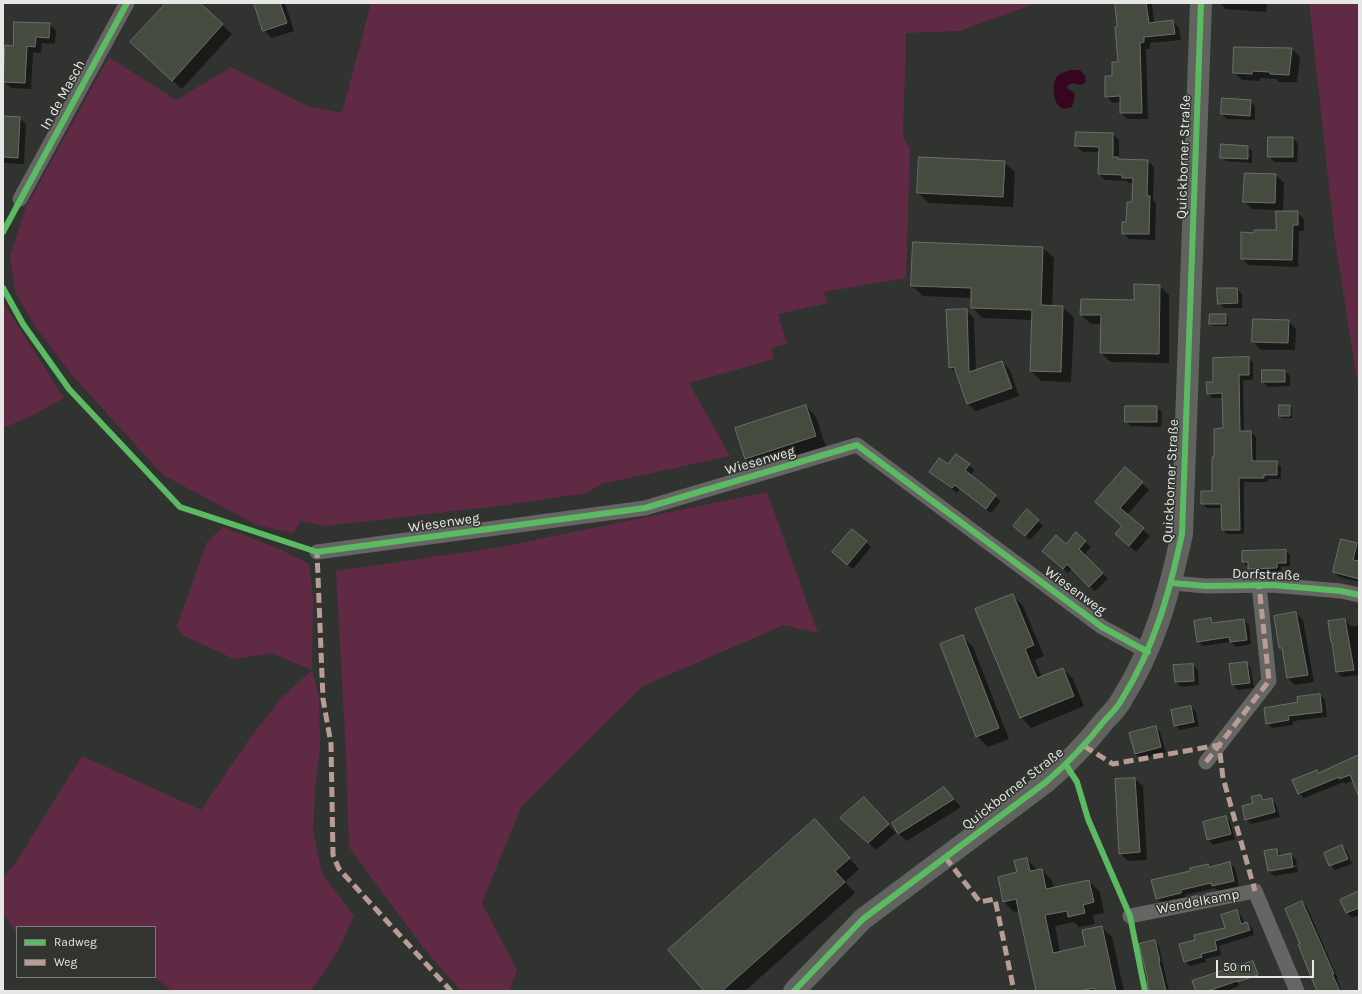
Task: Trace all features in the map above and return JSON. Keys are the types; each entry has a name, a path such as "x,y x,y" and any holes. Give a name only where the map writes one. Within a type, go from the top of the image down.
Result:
{"main road":[{"name":"Quickborner Straße","path":"794,991 863,919 1046,782 1066,765 1084,746 1122,700 1148,652 1160,622 1172,583 1182,534 1201,3"}],"street":[{"name":"In de Masch","path":"20,199 127,3"},
{"name":"Wiesenweg","path":"317,552 645,508 857,445 1102,627 1148,652"},
{"name":"Dorfstraße","path":"1172,583 1206,586 1259,585 1341,591 1359,595"},
{"path":"1206,762 1269,681 1259,585"},
{"name":"Wendelkamp","path":"1130,916 1255,891 1297,991"}],"shaded area":[{"path":"371,3 1037,3 959,31 906,33 903,137 910,149 906,278 823,292 828,303 778,314 787,344 771,348 774,359 689,383 730,456 601,484 587,493 499,506 325,526 301,521 293,533 257,525 163,475 72,375 37,329 15,292 10,256 26,207 109,57 176,100 231,67 307,106 342,113"},
{"path":"1309,3 1359,3 1359,394 1335,240"},
{"path":"1070,70 1080,70 1085,76 1086,82 1081,85 1073,83 1067,86 1068,89 1075,95 1072,107 1065,109 1060,107 1055,101 1054,85 1057,76"},
{"path":"3,302 64,398 27,418 3,428"},
{"path":"767,492 818,633 784,625 643,686 521,807 482,903 517,970 509,991 461,991 421,945 349,847 346,753 336,571 501,547"},
{"path":"223,527 282,550 309,564 313,598 312,670 272,653 234,659 182,635 177,626 207,542"},
{"path":"312,670 319,697 320,746 315,791 313,831 322,874 354,916 339,949 311,991 172,991 155,978 156,926 16,926 16,932 3,913 3,878 16,862 82,756 201,810 248,741 281,698"}],"building":[{"path":"166,3 200,3 223,24 172,81 130,42"},
{"path":"254,3 280,3 287,23 263,31"},
{"path":"1115,3 1146,3 1149,23 1173,20 1175,34 1144,37 1144,42 1140,43 1142,113 1120,113 1120,96 1105,97 1105,76 1112,76 1112,62 1118,62 1115,27 1117,27"},
{"path":"14,22 50,23 49,38 36,37 35,47 27,46 25,83 3,82 5,45 13,46"},
{"path":"1234,47 1292,48 1289,75 1252,71 1252,74 1233,73"},
{"path":"1222,98 1251,100 1250,116 1221,114"},
{"path":"3,116 20,117 18,158 3,157"},
{"path":"1076,132 1113,133 1113,157 1118,157 1118,159 1148,160 1147,196 1150,196 1149,234 1122,234 1122,222 1126,222 1127,202 1132,202 1133,178 1122,178 1122,175 1098,174 1099,147 1075,146"},
{"path":"1268,137 1293,137 1293,157 1268,157"},
{"path":"1221,144 1248,146 1248,159 1220,158"},
{"path":"919,157 1005,161 1003,197 917,193"},
{"path":"1245,173 1276,174 1275,203 1243,202"},
{"path":"1276,211 1298,211 1298,225 1293,225 1292,260 1241,259 1241,232 1254,233 1254,230 1276,230"},
{"path":"913,242 1043,247 1041,305 1063,306 1061,372 1030,371 1032,310 971,308 971,288 911,286"},
{"path":"1134,284 1160,285 1159,354 1100,353 1101,315 1080,315 1081,299 1134,300"},
{"path":"1217,288 1237,288 1238,303 1218,304"},
{"path":"967,309 969,372 1002,361 1012,388 967,404 954,367 949,368 946,310"},
{"path":"1210,314 1226,314 1226,324 1209,324"},
{"path":"1253,319 1289,320 1288,343 1252,342"},
{"path":"1249,357 1249,375 1239,375 1240,431 1251,431 1252,461 1277,461 1277,475 1264,475 1264,478 1239,478 1240,530 1222,530 1221,504 1201,504 1201,491 1212,491 1214,429 1223,428 1222,393 1207,394 1206,382 1213,382 1213,358"},
{"path":"1262,370 1285,370 1285,382 1262,382"},
{"path":"806,405 816,436 745,459 735,428"},
{"path":"1279,405 1290,405 1290,416 1279,416"},
{"path":"1125,406 1157,406 1157,422 1125,422"},
{"path":"956,454 970,464 965,470 996,495 986,509 955,485 952,488 929,472 939,458 948,464"},
{"path":"1125,467 1143,482 1120,508 1144,528 1129,546 1115,534 1122,526 1095,502"},
{"path":"1027,509 1039,520 1025,536 1013,526"},
{"path":"852,529 867,541 847,565 832,552"},
{"path":"1076,532 1086,541 1079,549 1103,573 1089,587 1067,564 1063,569 1042,551 1056,535 1066,544"},
{"path":"1341,539 1357,543 1353,560 1359,561 1359,579 1333,572"},
{"path":"1286,550 1286,563 1277,563 1277,568 1248,569 1248,562 1242,562 1242,551"},
{"path":"1013,594 1034,645 1025,649 1037,678 1063,668 1074,696 1020,718 975,609"},
{"path":"1296,612 1308,675 1287,678 1282,648 1279,648 1274,616"},
{"path":"1211,618 1212,623 1244,619 1247,640 1230,642 1229,637 1197,642 1194,621"},
{"path":"1345,619 1354,670 1336,672 1328,621"},
{"path":"963,635 999,728 976,737 940,644"},
{"path":"1247,662 1250,683 1232,685 1229,664"},
{"path":"1193,664 1194,681 1175,682 1173,665"},
{"path":"1320,694 1322,712 1288,716 1289,720 1266,724 1264,708 1298,702 1297,697"},
{"path":"1191,706 1194,722 1174,726 1171,710"},
{"path":"1156,726 1161,747 1135,754 1129,733"},
{"path":"1359,755 1359,797 1350,775 1339,779 1339,777 1298,794 1292,780 1317,770 1318,773"},
{"path":"1135,778 1140,852 1119,854 1115,779"},
{"path":"944,787 954,799 898,834 892,823"},
{"path":"1261,795 1263,800 1272,798 1275,812 1245,820 1242,806 1253,803 1251,797"},
{"path":"864,797 889,824 868,843 840,818"},
{"path":"1226,816 1231,834 1207,840 1203,822"},
{"path":"815,819 850,858 835,871 845,882 722,991 704,991 668,950"},
{"path":"1342,845 1348,859 1329,866 1324,853"},
{"path":"1277,849 1278,856 1291,853 1293,867 1268,871 1264,851"},
{"path":"1027,858 1030,871 1042,869 1046,889 1089,880 1094,902 1083,905 1085,913 1068,917 1067,911 1045,915 1053,953 1085,946 1082,930 1102,926 1116,991 1095,991 1094,988 1078,991 1036,991 1016,899 1003,902 998,877 1017,872 1014,861"},
{"path":"1230,862 1234,881 1212,886 1211,883 1181,890 1181,893 1156,899 1151,880 1190,871 1190,868 1208,864 1209,867"},
{"path":"1359,891 1359,908 1346,913 1340,900"},
{"path":"1302,901 1340,991 1317,991 1298,944 1300,944 1285,909"},
{"path":"1237,910 1241,924 1247,922 1250,930 1215,941 1217,950 1201,954 1202,957 1184,962 1179,944 1195,940 1194,935 1225,928 1221,915"},
{"path":"1155,940 1166,991 1149,991 1139,944"},
{"path":"1253,961 1258,975 1208,991 1196,991 1192,981"}],"marked path":[{"path":"313,551 317,552 323,699 331,744 333,855 339,869 451,991"},
{"path":"1206,762 1269,681 1259,585"},
{"path":"1084,746 1113,764 1219,745 1223,778 1255,891"},
{"path":"945,857 980,902 995,899 1014,991"}],"cycle path":[{"path":"3,232 127,3"},
{"path":"794,991 863,919 1046,782 1070,760 1118,705 1134,679 1152,639 1166,599 1182,534 1201,3"},
{"path":"3,288 23,324 69,389 180,507 317,552 645,508 857,445 1102,627 1148,652"},
{"path":"1172,583 1206,586 1272,585 1341,591 1359,595"},
{"path":"1066,765 1077,782 1088,819 1130,916 1145,991"}]}
